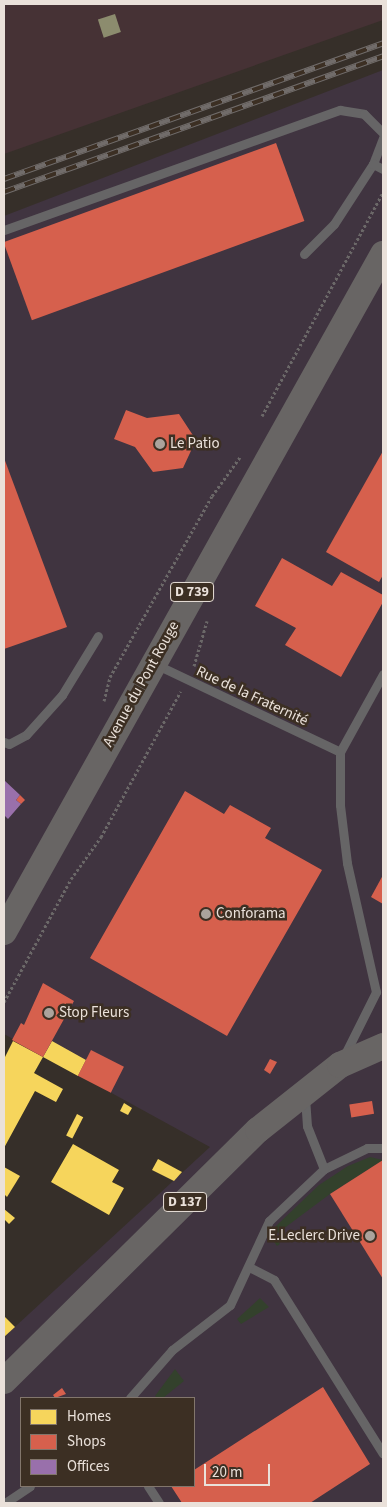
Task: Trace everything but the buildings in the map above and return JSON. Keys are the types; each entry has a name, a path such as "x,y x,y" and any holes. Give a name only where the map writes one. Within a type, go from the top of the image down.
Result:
{"main road":[{"name":"Avenue du Pont Rouge","path":"4,932 152,663 383,254"},
{"name":"D 137","path":"4,1381 251,1137 305,1089 340,1065 383,1046"}],"lane":[{"path":"4,230 340,110 364,114 383,133"},
{"path":"304,254 334,224 373,164 383,138"},
{"path":"373,164 383,169"},
{"path":"4,742 9,744 26,735 62,694 98,636"},
{"name":"Rue de la Fraternité","path":"152,663 340,752"},
{"path":"340,1065 380,992 348,862 340,806 340,752 383,674"},
{"path":"305,1089 307,1126 324,1169"},
{"path":"131,1397 172,1350 230,1305 269,1222 324,1169 367,1148 383,1148"},
{"path":"249,1267 274,1280 383,1454"},
{"path":"6,1503 29,1487"},
{"path":"149,1487 159,1503"}],"path":[{"path":"261,419 383,192"},
{"path":"104,702 110,677 212,496 242,454"},
{"path":"4,1002 71,879 101,837 187,680 200,652 211,613"}],"shaded area":[{"path":"4,4 383,4 383,20 4,154"},
{"path":"383,70 383,1503 4,1503 4,1337 210,1147 4,1034 4,216"}],"green space":[{"path":"370,1157 383,1160 330,1194 275,1235 280,1244 277,1246 272,1239 275,1227 319,1185 348,1166"},
{"path":"260,1298 269,1307 241,1324 237,1319"},
{"path":"175,1369 184,1381 164,1397 155,1396"}],"railway":[{"path":"4,179 383,43"},
{"path":"4,192 383,56"}],"place":[{"name":"Le Patio","path":"160,444"},
{"name":"Conforama","path":"206,914"},
{"name":"Stop Fleurs","path":"49,1013"},
{"name":"E.Leclerc Drive","path":"370,1236"}]}
